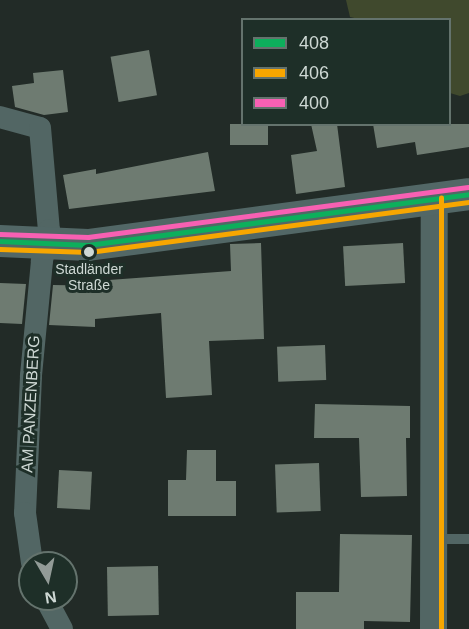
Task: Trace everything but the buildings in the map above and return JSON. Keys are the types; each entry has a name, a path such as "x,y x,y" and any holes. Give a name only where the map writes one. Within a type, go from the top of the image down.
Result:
{"main road":[{"path":"0,241 46,246 167,237 469,194"}],"street":[{"name":"AM PANZENBERG","path":"0,117 40,128 49,230 31,376 25,513 30,551"},
{"path":"433,629 434,198"},
{"path":"52,611 62,629"}],"lane":[{"path":"433,540 469,539"}],"green space":[{"path":"346,0 469,0 469,93 460,96 451,93 451,18 350,17"}],"transit line":[{"name":"400","path":"0,234 88,237 468,187"},
{"name":"408","path":"0,241 88,245 469,194"},
{"name":"406","path":"441,198 441,629"},
{"name":"406","path":"0,249 89,252 469,202"}],"place":[{"name":"Stadländer Straße","path":"89,252"}]}
